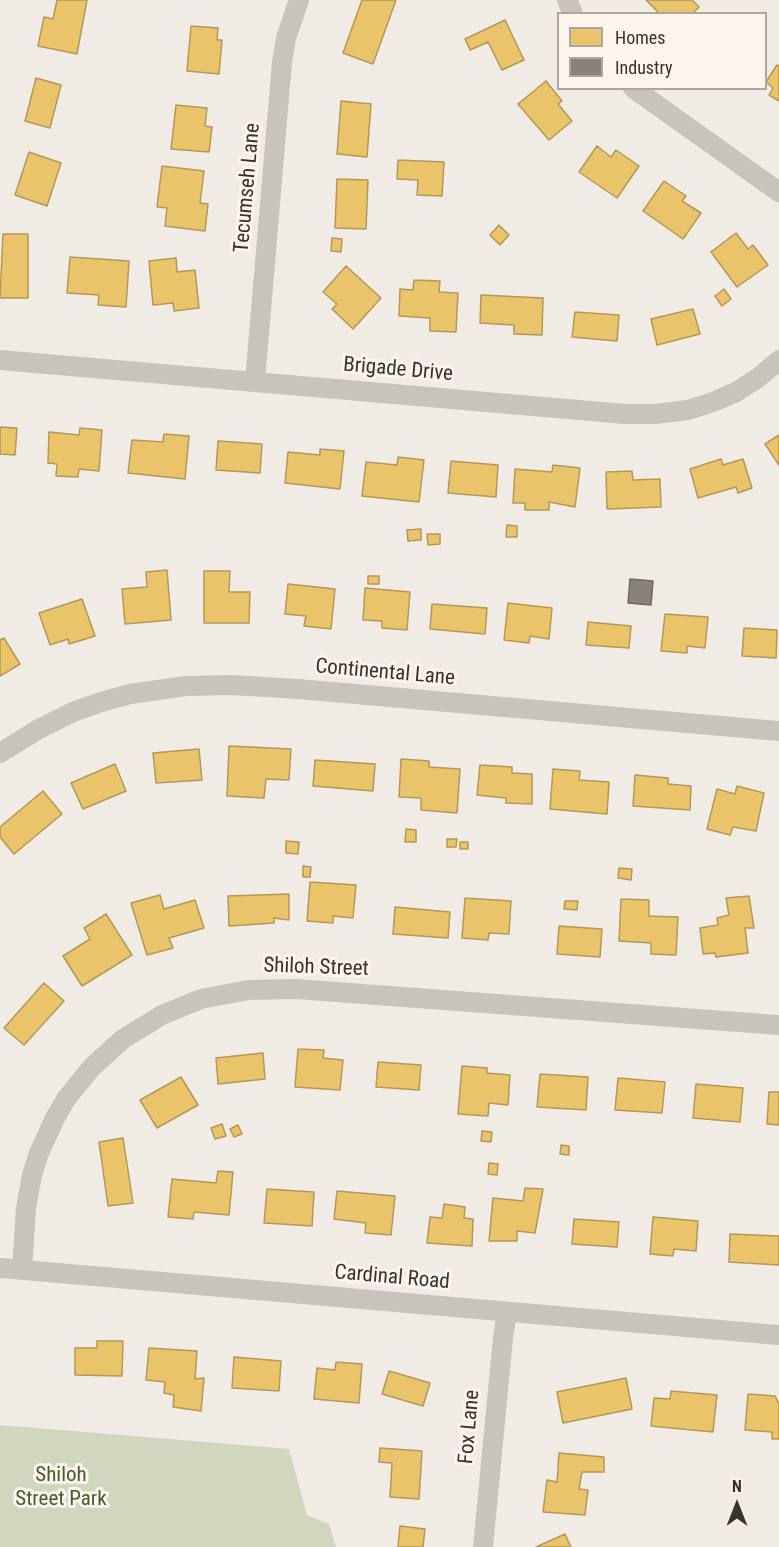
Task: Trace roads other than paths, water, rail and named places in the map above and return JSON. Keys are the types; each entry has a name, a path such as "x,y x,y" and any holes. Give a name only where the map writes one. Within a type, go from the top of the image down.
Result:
{"street":[{"name":"Tecumseh Lane","path":"255,381 282,63 286,38 299,0"},
{"path":"636,90 779,192"},
{"name":"Brigade Drive","path":"0,360 625,414 655,414 688,410 713,402 736,392 758,378 779,360"},
{"name":"Continental Lane","path":"0,753 30,733 73,712 130,694 186,686 232,685 298,689 779,732"},
{"name":"Shiloh Street","path":"22,1270 26,1208 32,1174 39,1153 66,1099 92,1066 123,1039 162,1015 201,999 248,990 296,989 779,1025"},
{"name":"Cardinal Road","path":"0,1268 779,1335"},
{"name":"Fox Lane","path":"483,1547 507,1312"}],"park label":[{"name":"Shiloh Street Park","path":"61,1488"}]}
